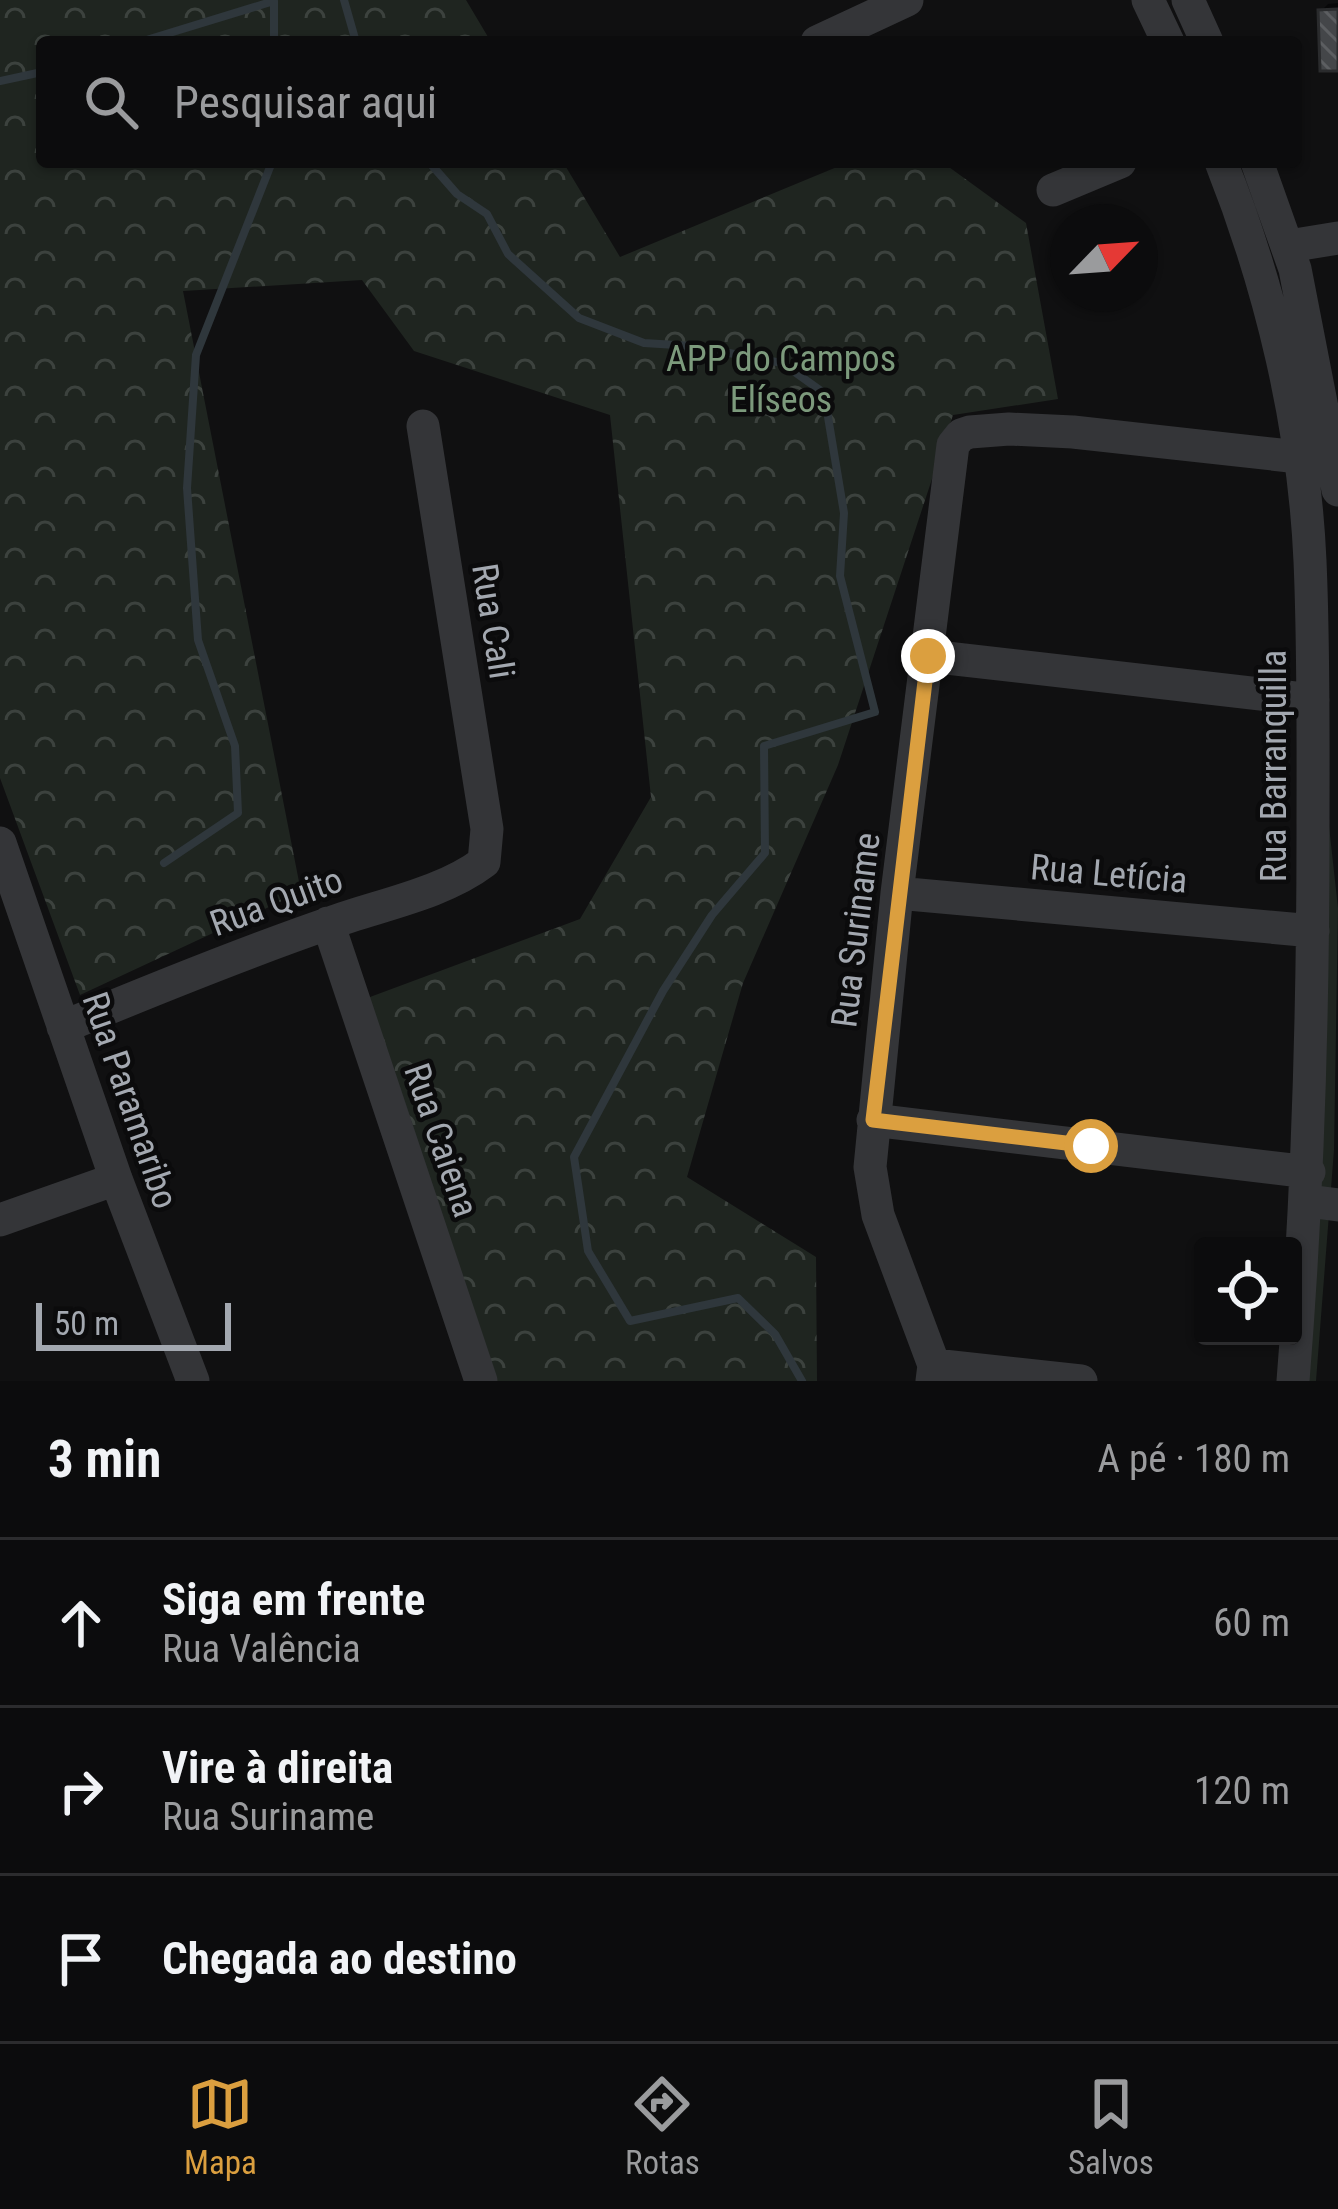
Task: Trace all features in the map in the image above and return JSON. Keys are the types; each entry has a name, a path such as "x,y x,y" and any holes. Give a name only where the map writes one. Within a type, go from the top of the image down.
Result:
{"street":[{"path":"830,36 908,0"},
{"path":"1148,0 1165,36"},
{"path":"1188,0 1204,36"},
{"path":"1052,190 1105,168"},
{"name":"Rua Barranquilla","path":"1225,168 1282,264 1310,558 1313,931 1326,1062 1318,1192 1293,1381"},
{"path":"1258,168 1337,472"},
{"path":"1282,264 1338,238"},
{"name":"Rua Cali","path":"423,426 488,829"},
{"name":"Rua Suriname","path":"933,1373 878,1215 870,1167 897,893 953,445 961,435 1009,429 1299,458"},
{"path":"928,656 1313,700"},
{"name":"Rua Quito","path":"63,1027 472,871 484,862 488,829"},
{"name":"Rua Paramaribo","path":"0,843 116,1180 193,1381"},
{"name":"Rua Letícia","path":"897,893 1313,931"},
{"name":"Rua Caiena","path":"328,923 482,1381"},
{"path":"873,1120 1318,1192"},
{"path":"0,1220 116,1180"},
{"path":"933,1373 1081,1381"}],"green space":[{"name":"APP do Campos Elíseos","path":"0,0 466,0 487,36 36,36 36,168 567,168 620,257 835,168 950,168 1026,223 1058,399 953,415 838,765 743,983 687,1177 816,1257 817,1381 493,1381 362,1000 580,919 651,797 610,415 414,351 362,280 183,291 301,892 80,995 0,778"},
{"path":"1264,234 1338,908 1334,1150 1316,1381 1299,1381 1323,909 1285,429"}],"building":[{"path":"1338,9 1338,71 1320,71 1318,10"}],"waterway":[{"path":"344,0 354,36"},
{"path":"160,36 274,1"},
{"path":"274,2 274,36"},
{"path":"0,81 36,73"},
{"path":"164,863 238,813 235,746 198,640 187,488 196,355 270,168"},
{"path":"434,168 457,194 487,214 508,254 579,318 644,343 692,346 782,363 824,393 844,513 840,576 875,712 764,746 765,853 712,915 663,991 574,1157 588,1251 630,1321 738,1298 775,1334 802,1381"}],"route":[{"path":"928,656 873,1120 1091,1146"}]}
